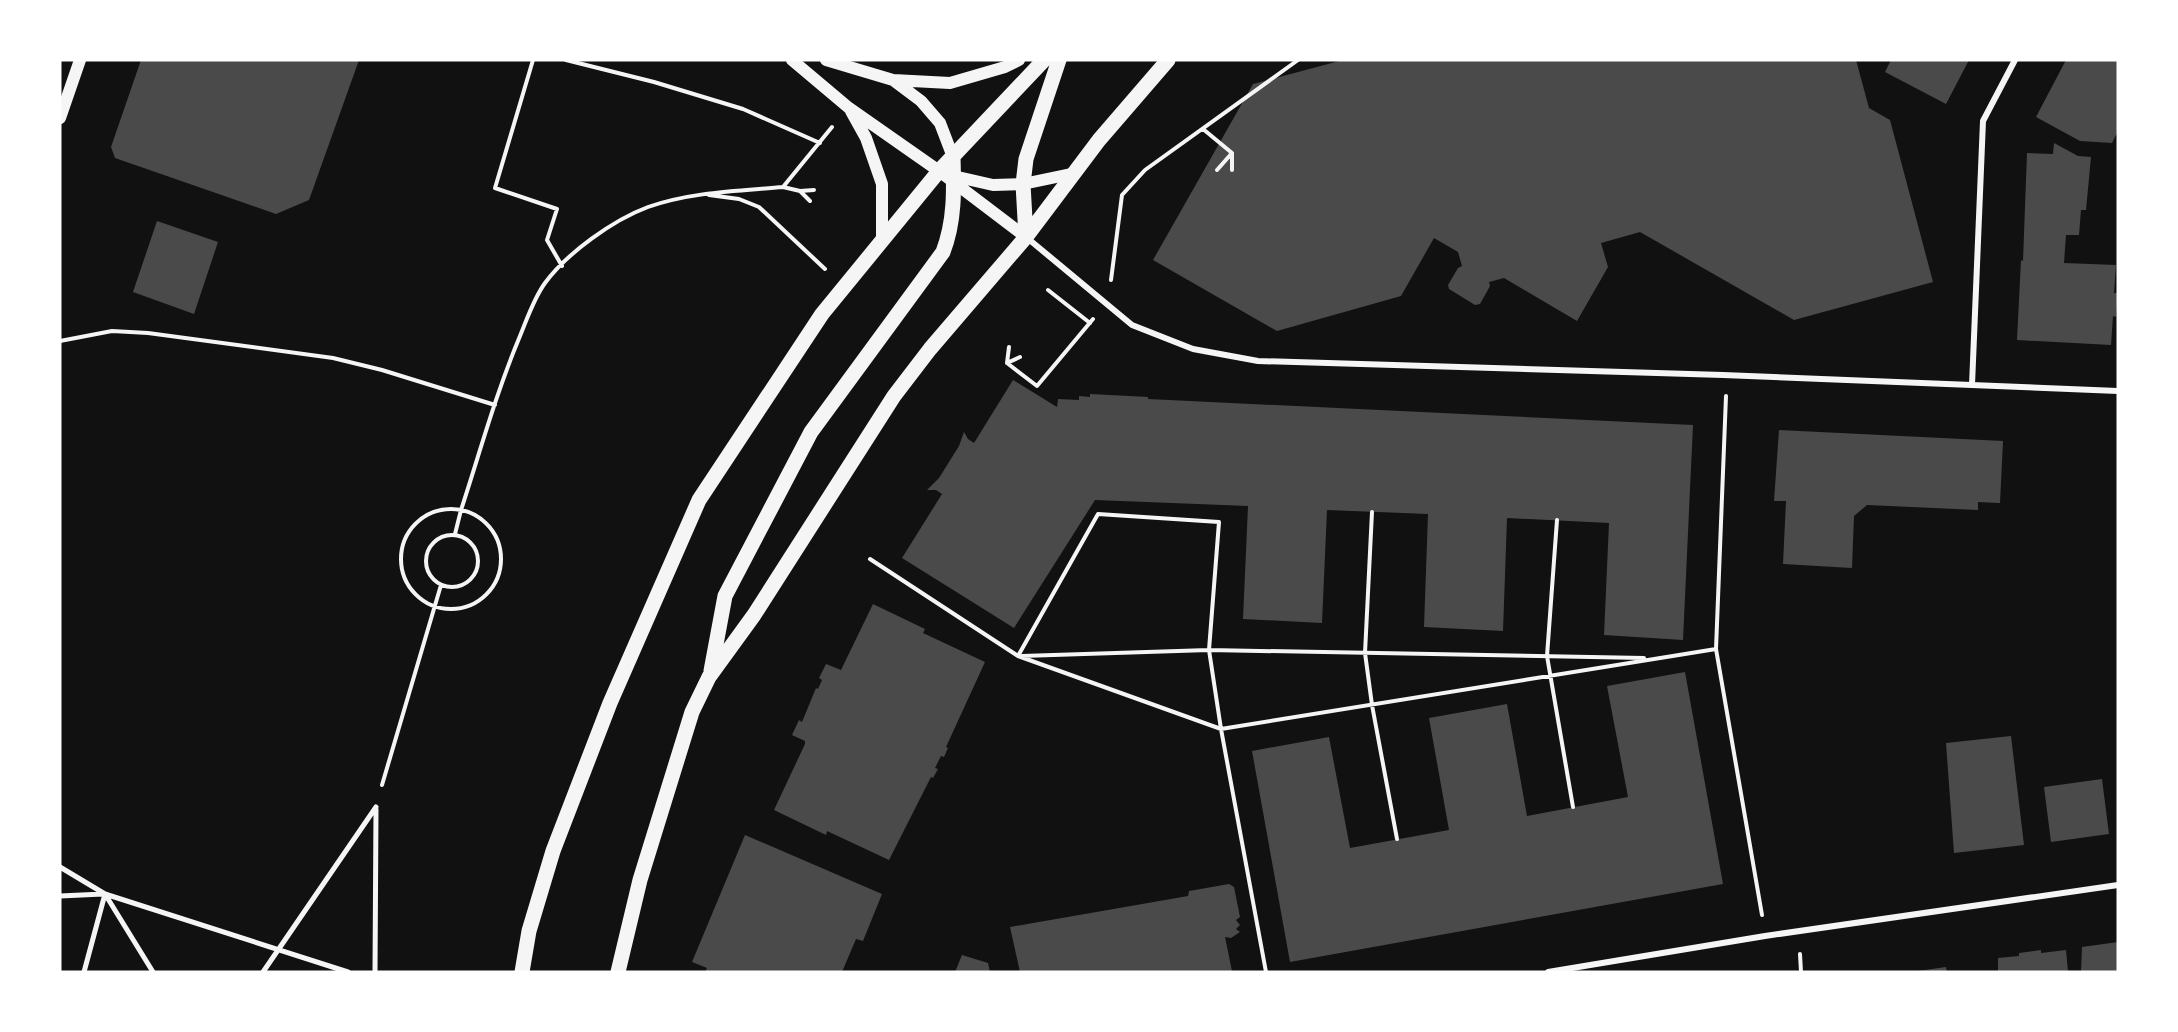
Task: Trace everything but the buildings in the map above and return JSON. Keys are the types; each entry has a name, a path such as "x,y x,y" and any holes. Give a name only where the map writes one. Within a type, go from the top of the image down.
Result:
{"main road":[{"path":"60,118 80,60"},
{"path":"792,60 849,108 954,180 1026,237"},
{"path":"826,60 892,80 950,83 1005,67 1019,60"},
{"path":"522,972 529,931 553,851 610,703 699,500 822,314 939,171 1044,60"},
{"path":"1026,237 1023,184 1026,159 1059,60"},
{"path":"618,972 643,868 692,712 710,677 754,615 894,396 930,349 1026,237 1071,174 1168,60"},
{"path":"710,677 725,596 811,432 943,252 951,233 953,157 940,123 921,101 892,80"},
{"path":"849,108 866,138 882,183 882,241"},
{"path":"954,180 1023,184 1071,174"}],"street":[{"path":"1972,385 1983,121 2015,60"},
{"path":"1026,237 1132,325 1193,350 1258,361 1723,375 2118,392"},
{"path":"263,972 376,807"},
{"path":"375,972 376,807"},
{"path":"60,867 105,894 348,972"},
{"path":"1548,972 1765,936 2118,885"},
{"path":"60,896 105,894"},
{"path":"84,972 105,894"},
{"path":"105,894 153,972"}],"path":[{"path":"533,60 495,188 557,209 547,240 562,266"},
{"path":"566,60 654,82 743,109 819,143"},
{"path":"1007,363 1037,386 1105,302 1113,272 1122,195 1145,170 1298,60"},
{"path":"1203,129 1232,153"},
{"path":"783,188 829,131"},
{"path":"1232,153 1232,170"},
{"path":"1217,170 1232,153"},
{"path":"455,534 510,358 545,283 562,266 597,235 617,221 647,208 701,194 783,188 800,191 814,190"},
{"path":"800,191 810,201"},
{"path":"701,194 739,199 759,207 826,269"},
{"path":"1048,290 1090,323"},
{"path":"60,341 112,331 148,333 333,358 382,370 495,405"},
{"path":"1007,363 1009,347"},
{"path":"1007,363 1020,357"},
{"path":"1723,375 1726,399 1716,649 1765,936"},
{"path":"442,510 461,510 478,517 495,535 501,552 501,569 489,592 481,600 465,608 452,610 435,607 417,597 408,586 401,560 404,542 408,533 420,520 430,514 442,510"},
{"path":"1372,512 1365,653 1372,705 1397,839"},
{"path":"1018,656 1098,514 1219,522 1209,650 1221,729 1266,972"},
{"path":"1557,520 1547,656 1573,807"},
{"path":"455,534 470,542 476,551 478,560 476,569 468,581 461,585 450,587 441,585 427,571 425,560 427,551 434,541 442,536 455,534"},
{"path":"870,559 1018,656 1221,729 1716,649"},
{"path":"376,807 441,585"},
{"path":"1018,656 1209,650 1656,658"}]}
